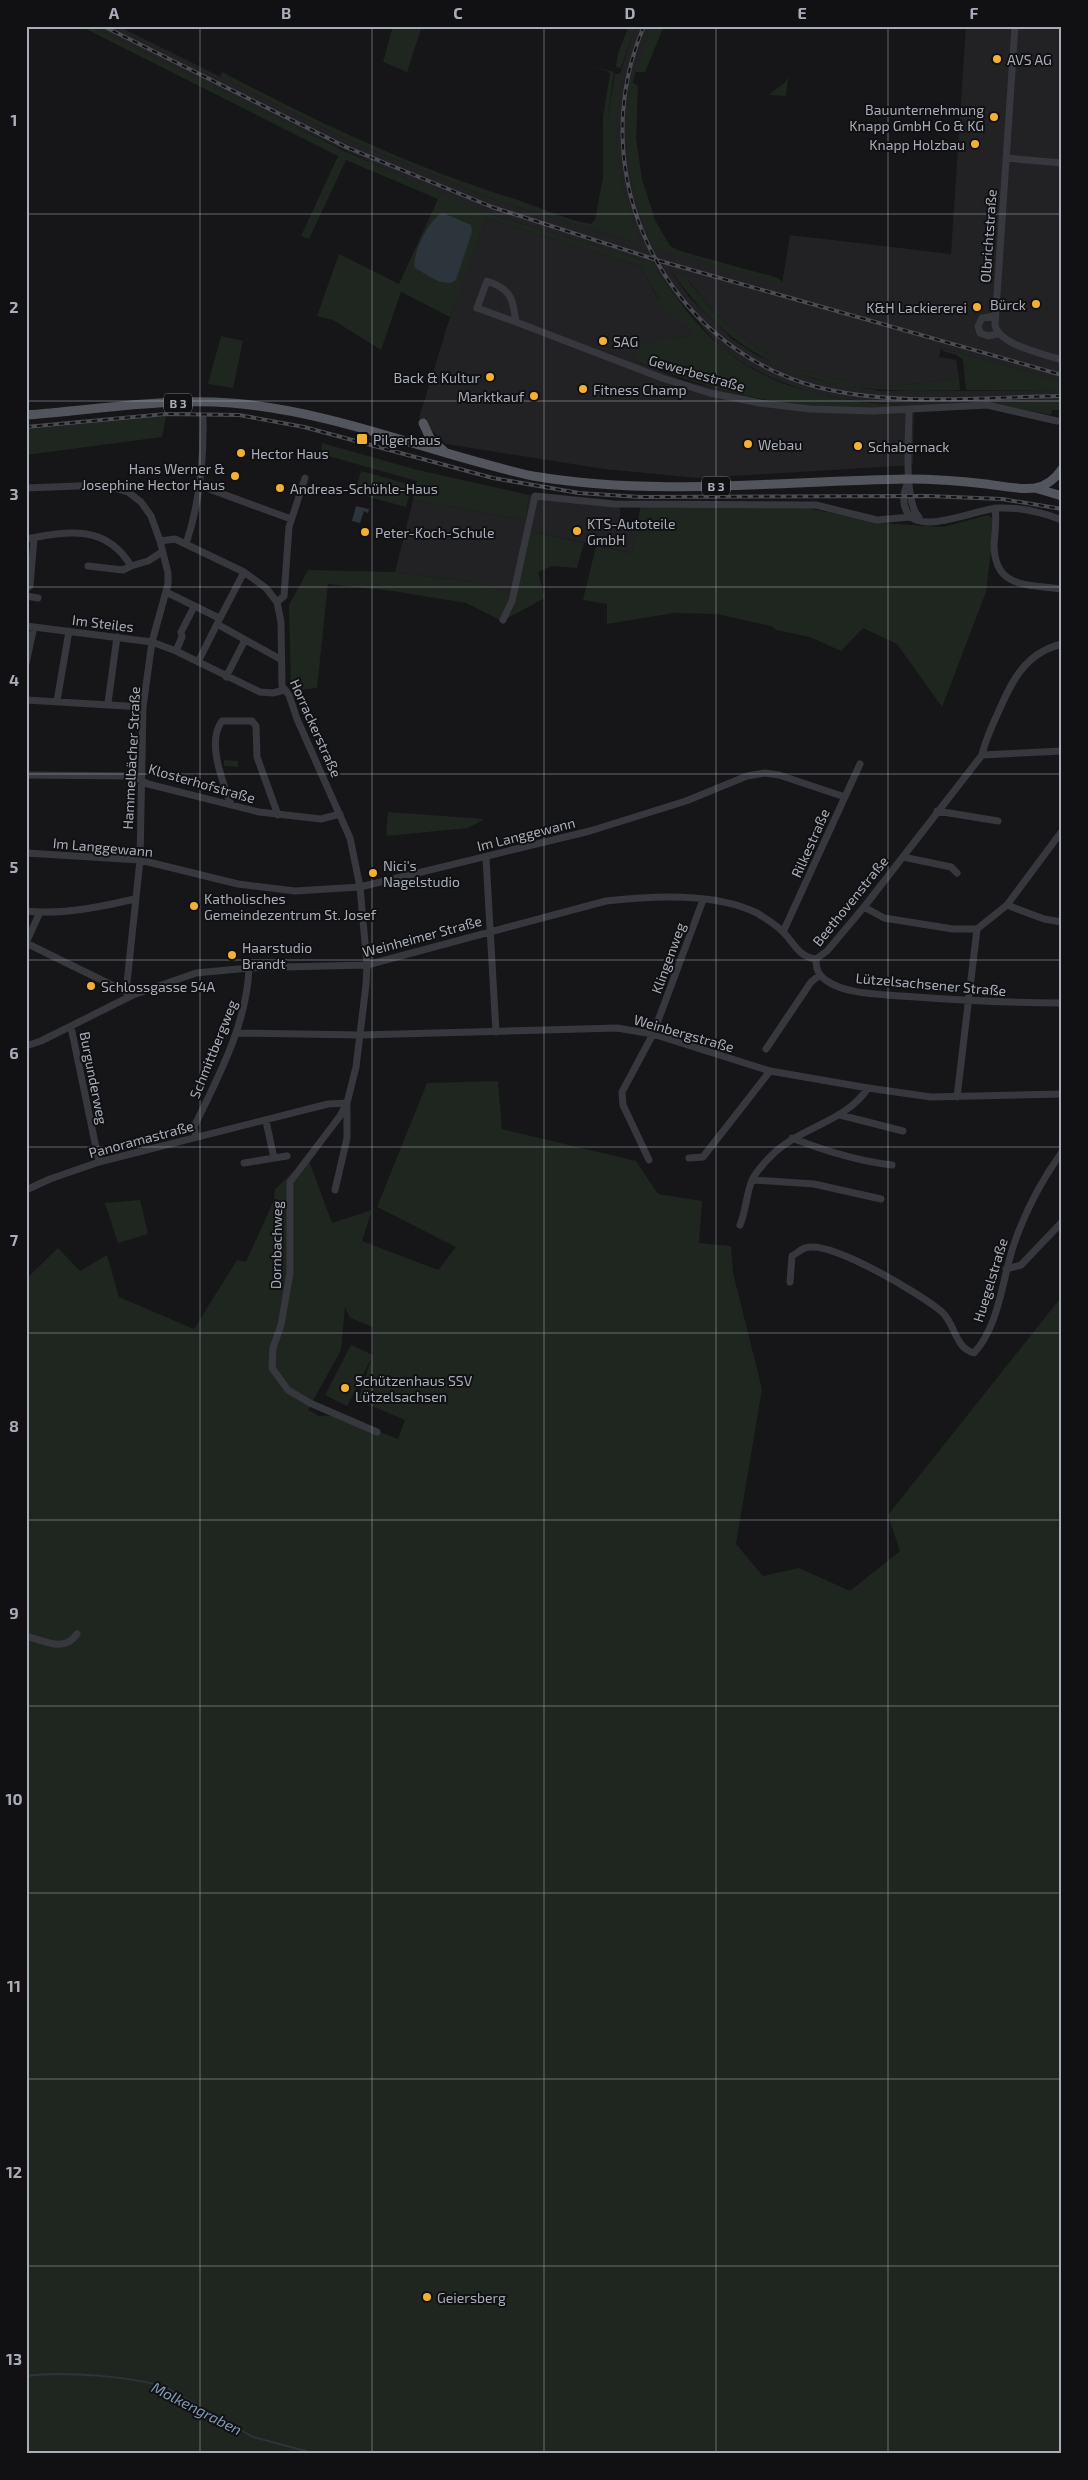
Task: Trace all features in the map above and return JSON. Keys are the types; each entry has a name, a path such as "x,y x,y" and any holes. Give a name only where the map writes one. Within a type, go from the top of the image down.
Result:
{"main road":[{"name":"B 3","path":"26,415 183,403 230,403 298,413 533,476 619,486 692,487 909,479 1035,488"},
{"path":"423,423 430,438 447,454"},
{"path":"1062,468 1058,480 1062,491"},
{"path":"1035,488 1058,480"},
{"path":"1035,488 1062,496"}],"street":[{"name":"Olbrichtstraße","path":"997,334 995,316 1016,26"},
{"path":"1006,158 1062,163"},
{"name":"Gewerbestraße","path":"516,322 510,297 503,286 487,280 478,308 631,367 710,393 810,409 909,410 987,405 1057,420"},
{"path":"995,316 982,318 978,326 980,333 985,336 997,334 1012,342 1062,360"},
{"path":"909,410 909,479 913,515"},
{"path":"186,544 196,514 202,486 203,418"},
{"path":"160,541 176,539 244,572 266,588 277,602 284,596 291,519 305,478"},
{"name":"Hammelbächer Straße","path":"26,488 103,485 120,488 135,496 147,508 160,541 168,578 152,642 143,707 140,778 140,860 130,994"},
{"path":"202,486 291,519"},
{"path":"503,620 512,601 535,496 614,504 816,505 877,520 913,515 925,523 944,521 995,508 1025,509 1062,520"},
{"path":"995,508 994,560 1000,572 1010,581 1062,589"},
{"path":"26,539 84,534 100,536 118,547 131,566"},
{"path":"26,589 30,586 34,538"},
{"path":"88,566 123,570 148,562 162,552"},
{"path":"198,662 244,572"},
{"path":"166,592 280,659"},
{"path":"26,596 38,598"},
{"name":"Horrackerstraße","path":"277,602 281,622 280,659 281,680 284,690 289,695 297,719 350,838 360,887 366,965"},
{"path":"176,651 182,637 181,632 194,607"},
{"path":"26,663 30,627"},
{"name":"Im Steiles","path":"30,627 152,642 176,651 226,677 266,694 284,690"},
{"path":"57,701 69,631"},
{"path":"108,703 117,637"},
{"path":"226,677 245,640"},
{"path":"1062,644 1051,647 1031,659 1013,679 984,744 982,755 1062,751"},
{"path":"26,700 108,703 143,707"},
{"path":"231,805 217,762 218,727 222,721 252,721 256,726 257,757 278,815"},
{"name":"Beethovenstraße","path":"816,959 827,951 864,907 982,755"},
{"name":"Rilkestraße","path":"783,932 860,764"},
{"name":"Im Langgewann","path":"26,853 140,860 247,885 295,891 360,887 486,858 599,828 686,801 747,776 765,772 844,797"},
{"name":"Klosterhofstraße","path":"26,775 132,776 140,778 148,784 278,815 321,819 340,814"},
{"path":"937,811 998,821"},
{"path":"864,907 884,918 953,929 977,929 1007,904 1062,831"},
{"name":"Beethovenstraße","path":"903,856 950,867 957,873"},
{"path":"486,858 496,1032"},
{"name":"Weinheimer Straße","path":"26,1046 71,1027 130,994 196,973 249,968 366,965 606,901 641,897 727,903 756,913 783,932 799,952 816,959"},
{"path":"26,911 40,912 101,907 136,899"},
{"name":"Klingenweg","path":"649,1160 623,1105 624,1086 653,1034 703,900"},
{"path":"1007,904 1044,919 1062,922"},
{"path":"40,912 26,943 130,994"},
{"path":"957,1097 977,929"},
{"path":"766,1049 811,982 820,975 816,968 816,959"},
{"name":"Dornbachweg","path":"334,1190 347,1138 347,1103 356,1068 361,1036 366,965"},
{"name":"Schmittbergweg","path":"196,1137 194,1127 236,1033 248,993 249,968"},
{"name":"Lützelsachsener Straße","path":"820,975 840,988 884,994 967,1001 1062,1003"},
{"name":"Burgunderweg","path":"71,1027 99,1162"},
{"name":"Weinbergstraße","path":"236,1033 361,1036 617,1028 653,1034 770,1071 868,1088 931,1097 1062,1094"},
{"path":"689,1158 703,1157 770,1071"},
{"path":"740,1225 753,1180 771,1156 792,1138 840,1115 863,1096 868,1088"},
{"name":"Dornbachweg","path":"347,1103 336,1122 290,1182 290,1274 281,1325 273,1348 272,1368 288,1390 310,1403 377,1432"},
{"name":"Panoramastraße","path":"26,1190 50,1179 99,1162 328,1104 347,1103"},
{"path":"840,1115 903,1131"},
{"path":"266,1121 274,1158"},
{"path":"792,1138 829,1152 868,1162 892,1165"},
{"name":"Huegelstraße","path":"790,1282 792,1256 806,1247 822,1248 903,1284 943,1313 951,1323 959,1342 965,1350 974,1353 983,1342 990,1326 1017,1236 1035,1196 1062,1152"},
{"path":"244,1164 287,1156"},
{"path":"753,1180 814,1184 881,1199"},
{"path":"1006,1269 1021,1265 1062,1222"},
{"path":"26,1636 60,1646 72,1642 77,1634"}],"shaded area":[{"path":"80,26 92,26 344,151 490,214 655,264 655,269 703,330 741,362 762,374 807,391 830,397 903,405 902,408 833,408 766,400 701,384 636,361 635,358 640,346 669,337 692,338 694,333 658,303 659,299 640,266 486,218 450,317 401,292 381,350 333,320 317,316 339,254 399,284 438,199 346,160 309,239 301,236 338,156"},
{"path":"92,26 118,26 348,140 495,200 638,243 626,209 618,176 614,140 615,109 620,74 636,26 651,26 634,77 629,111 628,143 658,249 782,283 790,235 951,254 966,26 1062,26 1062,381 941,348 939,357 956,360 959,379 882,387 847,382 790,367 756,347 734,331 715,313 688,280 672,273 689,297 732,339 756,355 815,379 881,391 1062,391 1062,401 914,406 913,465 698,478 604,469 446,444 419,418 455,301 486,218 640,266 659,300 694,333 693,338 669,337 635,358 637,362 685,381 767,401 903,405 843,399 808,392 772,378 746,365 720,347 678,299 655,269 654,264 490,214 418,184 278,119"},
{"path":"393,26 422,26 407,72 383,62"},
{"path":"629,26 636,26 621,68 616,67 618,53"},
{"path":"651,26 664,26 645,72 635,72"},
{"path":"583,64 614,72 607,122 615,74 622,74 616,120 618,160 626,200 641,244 495,200 348,140 220,77 222,72 329,126 439,173 562,216 591,224 595,220 603,177 603,117 610,74 607,71"},
{"path":"788,77 786,96 770,95 787,80"},
{"path":"630,81 637,85 638,88 636,138 642,179 655,220 670,246 680,251 778,278 785,285 653,248 638,206 629,166 626,125"},
{"path":"443,213 471,225 472,232 456,280 446,283 435,280 415,268 416,254 427,229"},
{"path":"672,272 689,278 688,281 715,313 734,331 756,347 790,367 847,382 882,387 959,379 960,390 915,391 874,389 835,383 798,373 764,358 731,336 701,308"},
{"path":"221,336 243,341 233,388 208,384"},
{"path":"941,348 1062,381 1062,391 966,390 963,360 957,355 943,351"},
{"path":"1062,401 1062,410 1052,410 1051,415 987,403"},
{"path":"166,416 162,437 26,455 26,429"},
{"path":"322,443 414,469 529,495 526,520 413,500 417,481 321,454"},
{"path":"361,471 412,485 406,507 355,493"},
{"path":"529,495 620,506 620,520 640,524 632,553 530,531 516,598 480,583 395,572 413,500 526,520"},
{"path":"641,505 807,508 881,523 943,527 988,515 995,520 986,592 942,707 897,644 863,628 841,651 810,637 717,614 674,613 607,624 607,604 583,600 596,546 632,553"},
{"path":"356,506 369,509 368,513 364,511 360,523 352,521"},
{"path":"530,531 584,543 577,568 552,566 538,572 545,598 502,621 466,603 393,591 328,584 317,688 291,691 289,605 308,570 395,572 480,583 516,597"},
{"path":"224,760 238,761 238,767 224,766"},
{"path":"388,812 484,819 468,828 386,836"},
{"path":"498,1081 502,1129 636,1161 658,1194 702,1201 699,1243 731,1246 733,1273 762,1389 736,1544 763,1576 799,1568 850,1591 900,1551 888,1515 1062,1296 1062,2454 26,2454 26,1279 58,1248 80,1271 107,1255 119,1297 194,1329 237,1260 246,1262 274,1200 275,1189 308,1158 332,1223 372,1210 362,1241 438,1270 456,1247 377,1207 427,1083","holes":["345,1307 350,1318 373,1327 373,1355 351,1345 325,1395 347,1406 371,1359 358,1400 405,1420 398,1439 350,1420 344,1415 319,1416 308,1410 341,1350"]},
{"path":"140,1200 148,1234 118,1243 105,1203"}],"waterway":[{"name":"Molkengraben","path":"26,2376 77,2374 136,2380 153,2384 167,2388 253,2437 306,2451"}],"railway":[{"path":"103,26 346,147 492,207 660,261 1062,375"},
{"path":"644,26 627,82 623,139 630,194 649,246 678,293 716,334 762,365 817,387 847,393 908,399 1062,396"},
{"path":"26,427 166,414 239,415 304,427 493,478 579,493 640,497 928,496 1002,499 1062,509"}],"place":[{"name":"AVS AG","path":"997,59"},
{"name":"Bauunternehmung Knapp GmbH Co & KG","path":"994,117"},
{"name":"Knapp Holzbau","path":"975,144"},
{"name":"Bürck","path":"1036,304"},
{"name":"K&H Lackiererei","path":"977,307"},
{"name":"SAG","path":"603,341"},
{"name":"Back & Kultur","path":"490,377"},
{"name":"Fitness Champ","path":"583,389"},
{"name":"Marktkauf","path":"534,396"},
{"name":"Pilgerhaus","path":"362,439"},
{"name":"Webau","path":"748,444"},
{"name":"Schabernack","path":"858,446"},
{"name":"Hector Haus","path":"241,453"},
{"name":"Hans Werner & Josephine Hector Haus","path":"235,476"},
{"name":"Andreas-Schühle-Haus","path":"280,488"},
{"name":"KTS-Autoteile GmbH","path":"577,531"},
{"name":"Peter-Koch-Schule","path":"365,532"},
{"name":"Nici's Nagelstudio","path":"373,873"},
{"name":"Katholisches Gemeindezentrum St. Josef","path":"194,906"},
{"name":"Haarstudio Brandt","path":"232,955"},
{"name":"Schlossgasse 54A","path":"91,986"},
{"name":"Schützenhaus SSV Lützelsachsen","path":"345,1388"},
{"name":"Geiersberg","path":"427,2297"}]}
